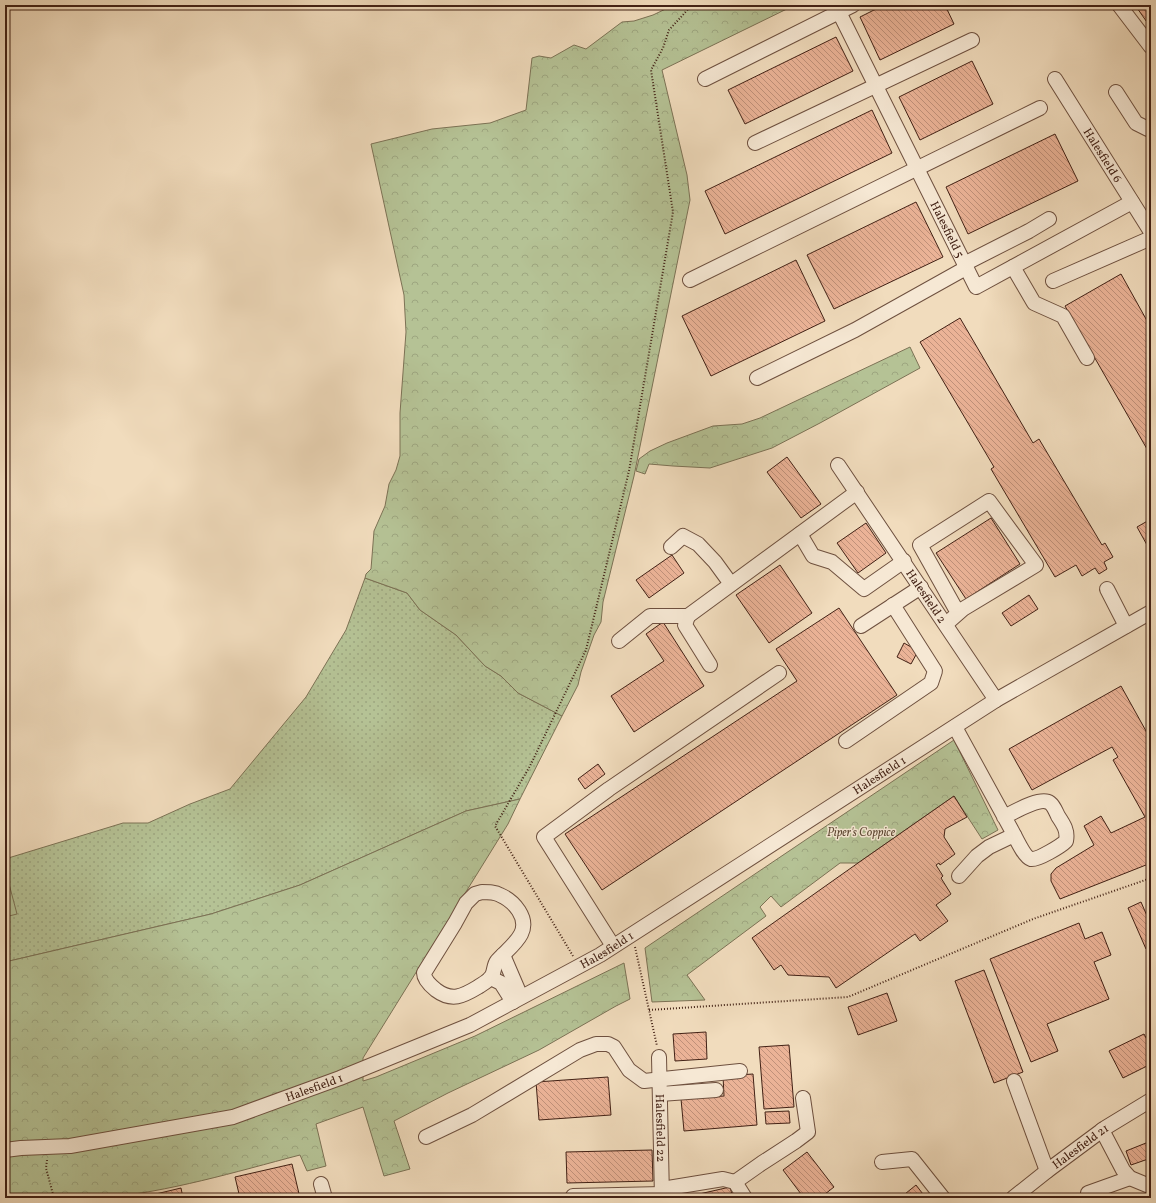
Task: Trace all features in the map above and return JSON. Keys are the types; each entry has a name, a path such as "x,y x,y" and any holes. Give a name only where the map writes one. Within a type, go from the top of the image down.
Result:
{"street":[{"path":"705,79 853,5"},
{"path":"1119,5 1151,47"},
{"name":"Halesfield 5","path":"838,12 976,287 1132,202"},
{"path":"755,143 972,40"},
{"name":"Halesfield 6","path":"1055,79 1151,232"},
{"path":"1116,92 1136,123 1148,129 1151,128"},
{"path":"690,280 1040,108"},
{"path":"757,378 855,330 1049,219"},
{"path":"1053,281 1151,238"},
{"path":"1013,267 1034,303 1064,316 1087,358"},
{"name":"Halesfield 2","path":"838,465 904,561 996,700"},
{"path":"710,665 684,625 688,616 857,492"},
{"path":"946,624 963,609 1036,565 989,501 920,545 958,613"},
{"path":"800,534 813,556 832,562 864,589 904,561"},
{"path":"671,547 683,536 698,544 715,562 731,584"},
{"path":"861,626 921,587"},
{"path":"1107,589 1126,626"},
{"path":"846,741 931,683 935,671 893,605"},
{"name":"Halesfield 1","path":"5,1150 70,1146 233,1117 340,1078 470,1025 613,946 996,700 1151,612"},
{"path":"619,640 650,616 688,616"},
{"path":"613,946 544,837 609,790 779,673"},
{"path":"955,727 1004,817 1026,856 1032,859 1037,858 1060,847 1066,841 1068,834 1064,825 1051,804 1046,801 1039,801 1004,817"},
{"path":"959,876 977,856 1014,835"},
{"path":"482,892 495,893 505,898 516,907 521,915 523,921 521,934 503,955 496,963 491,978 466,994 456,997 446,996 438,991 429,983 424,975 466,903 475,894 482,892"},
{"path":"503,955 517,999"},
{"path":"491,978 501,983 517,999"},
{"path":"426,1137 472,1115 580,1050 596,1044 608,1044 614,1047 629,1070 644,1081 740,1071"},
{"name":"Halesfield 22","path":"659,1057 662,1194"},
{"path":"1014,1081 1047,1171"},
{"path":"660,1094 716,1090"},
{"path":"735,1182 808,1132 803,1098"},
{"name":"Halesfield 21","path":"1013,1198 1102,1130 1151,1100"},
{"path":"1102,1130 1130,1178 1147,1185 1151,1183"},
{"path":"882,1162 912,1159 943,1198"},
{"path":"1088,1193 1130,1178"},
{"path":"573,1196 662,1194 723,1179 735,1182 745,1198"},
{"path":"321,1184 325,1198"}],"path":[{"path":"579,966 495,826 530,766 586,650 629,471 673,212 651,70 663,48 669,30 692,5"},
{"path":"649,1010 848,997 1033,920 1151,878"},
{"path":"632,934 659,1057"},
{"path":"47,1158 46,1168 54,1198"}],"green space":[{"path":"674,5 795,5 662,70 687,175 690,200 634,476 603,602 601,622 594,635 578,685 562,716 518,693 501,676 485,666 456,635 420,610 407,593 365,578 366,574 371,569 374,531 385,506 389,484 396,470 400,456 400,413 406,332 404,295 371,144 432,129 490,123 526,110 532,58 539,56 551,58 574,45 586,49 622,22 634,21 653,15"},
{"path":"910,347 920,368 772,448 710,468 649,464 645,474 636,471 639,459 650,451 667,443 713,426 742,424 760,418"},
{"path":"365,578 407,593 420,610 456,635 485,666 501,676 518,693 562,716 520,799 466,811 300,885 211,914 5,962 5,859 123,823 148,823 190,804 230,789 306,697 346,630"},
{"name":"Piper's Coppice","path":"954,740 998,830 982,839 954,796 858,863 840,863 781,907 771,896 760,907 766,916 687,975 705,1000 652,1002 645,948"},
{"path":"520,799 508,824 363,1058 363,1081 475,1036 624,963 630,999 539,1050 448,1093 394,1121 410,1169 384,1176 363,1107 316,1124 326,1166 307,1171 300,1155 202,1181 127,1195 102,1198 5,1198 5,962 211,914 300,885 466,811"},
{"path":"8,880 17,914 5,917 5,881"}],"building":[{"path":"884,5 945,5 954,24 880,60 860,17"},
{"path":"1135,5 1151,5 1151,28"},
{"path":"836,37 853,71 745,124 728,90"},
{"path":"972,61 993,104 920,140 899,97"},
{"path":"872,110 892,153 725,234 705,191"},
{"path":"1055,134 1078,181 968,234 946,187"},
{"path":"916,202 943,257 834,309 807,255"},
{"path":"796,260 825,321 711,376 682,316"},
{"path":"1121,274 1151,328 1151,456 1065,306"},
{"path":"960,318 1033,443 1039,439 1102,545 1105,543 1113,557 1104,562 1107,569 1099,574 1095,568 1082,576 1076,565 1055,577 991,469 994,467 920,342"},
{"path":"787,457 821,504 801,518 767,472"},
{"path":"991,518 1020,564 966,599 936,553"},
{"path":"1151,519 1151,543 1147,545 1137,527"},
{"path":"866,523 886,553 858,573 837,543"},
{"path":"672,555 684,573 649,598 636,580"},
{"path":"780,565 812,613 769,643 736,595"},
{"path":"1029,595 1038,609 1011,626 1002,613"},
{"path":"839,608 897,695 602,890 565,834 797,681 776,649"},
{"path":"663,622 704,686 634,732 611,696 664,661 646,634"},
{"path":"904,643 918,651 911,664 897,657"},
{"path":"1121,686 1151,740 1151,863 1060,899 1051,881 1051,874 1056,868 1094,845 1084,826 1101,816 1111,833 1145,817 1113,760 1118,757 1112,747 1032,790 1009,749"},
{"path":"598,764 605,774 585,789 578,779"},
{"path":"954,796 967,817 945,829 944,837 955,854 940,865 939,863 936,865 943,876 941,878 951,894 936,905 948,921 920,941 915,934 836,988 829,977 788,975 781,965 774,970 752,938"},
{"path":"1141,902 1151,925 1151,947 1146,949 1128,908"},
{"path":"1079,923 1085,939 1102,932 1111,955 1094,962 1109,999 1047,1024 1058,1051 1031,1062 990,959"},
{"path":"984,970 1023,1072 994,1083 955,981"},
{"path":"887,993 897,1021 858,1035 848,1007"},
{"path":"706,1032 707,1059 675,1061 673,1034"},
{"path":"1144,1034 1151,1047 1151,1064 1123,1078 1109,1051"},
{"path":"789,1045 794,1107 764,1109 759,1047"},
{"path":"753,1074 757,1125 684,1131 681,1099 724,1096 723,1076"},
{"path":"608,1077 611,1115 539,1120 536,1082"},
{"path":"789,1111 790,1123 766,1124 765,1112"},
{"path":"1151,1141 1151,1158 1131,1165 1126,1151"},
{"path":"652,1150 653,1181 567,1183 566,1152"},
{"path":"807,1152 834,1187 820,1198 804,1198 783,1170"},
{"path":"292,1164 300,1198 240,1198 235,1177"},
{"path":"916,1185 926,1198 900,1198"},
{"path":"730,1187 733,1198 686,1198 686,1197"},
{"path":"181,1188 183,1198 139,1198"},
{"path":"377,1195 378,1198 362,1198"}]}
